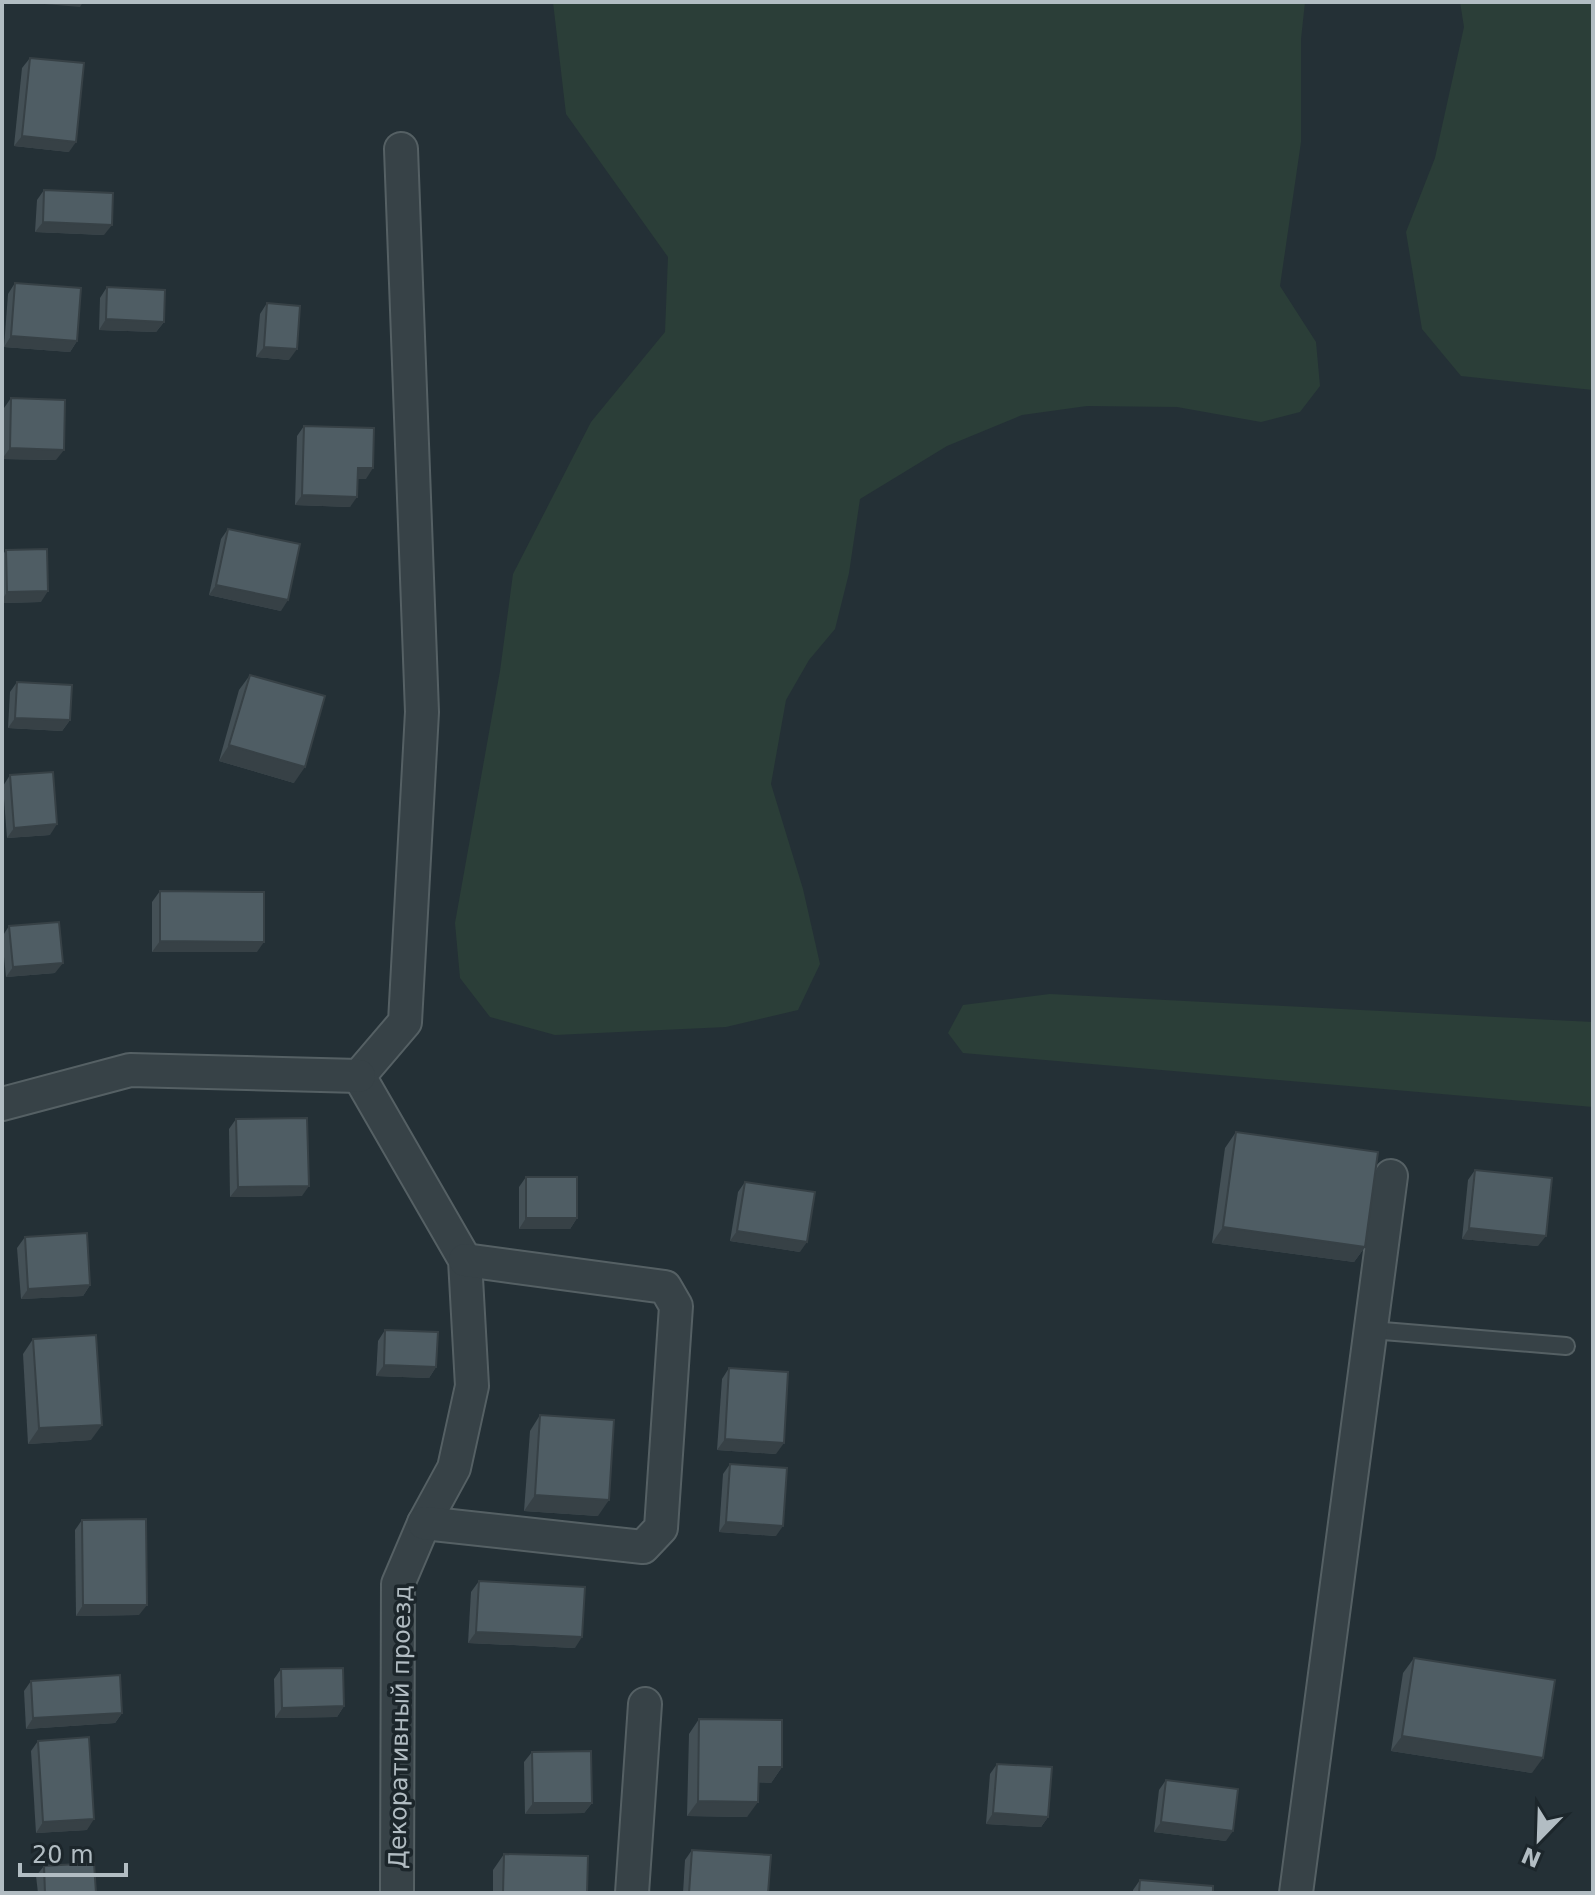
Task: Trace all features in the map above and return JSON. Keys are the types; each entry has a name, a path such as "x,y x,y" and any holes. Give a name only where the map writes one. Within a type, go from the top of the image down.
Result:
{"street":[{"path":"2,1104 130,1070 359,1076 405,1022 422,712 401,149"},
{"name":"Декоративный проезд","path":"359,1076 465,1260 472,1386 454,1468 424,1523 398,1584 397,1893"},
{"path":"1296,1893 1391,1176"},
{"path":"424,1523 643,1547 661,1528 676,1306 665,1287 465,1260"},
{"path":"632,1893 645,1704"}],"lane":[{"path":"1371,1330 1566,1346"}],"green space":[{"path":"553,2 1305,2 1301,39 1301,142 1280,286 1316,342 1320,386 1300,412 1261,422 1177,407 1087,406 1022,415 947,446 860,499 849,573 835,629 809,660 786,700 771,784 803,889 820,964 798,1010 726,1027 555,1035 490,1017 460,978 455,923 500,671 513,574 591,422 665,332 668,257 566,114"},
{"path":"1460,2 1593,2 1593,390 1461,376 1422,329 1406,232 1435,158 1464,27"},
{"path":"1050,994 1593,1022 1593,1107 963,1053 948,1033 963,1005"}],"building":[{"path":"30,58 84,63 76,142 22,136"},
{"path":"44,190 113,193 112,225 43,222"},
{"path":"15,283 81,288 77,341 11,336"},
{"path":"107,287 165,290 164,322 106,319"},
{"path":"267,303 300,306 297,349 264,347"},
{"path":"11,398 65,400 64,450 10,448"},
{"path":"304,426 374,428 373,468 358,468 357,497 302,495"},
{"path":"228,529 300,544 288,600 216,585"},
{"path":"47,549 48,591 7,592 6,550"},
{"path":"250,675 325,696 305,767 229,745"},
{"path":"17,682 72,685 70,720 15,718"},
{"path":"53,772 57,824 14,828 10,775"},
{"path":"160,891 264,892 264,942 160,941"},
{"path":"59,922 63,963 13,967 9,926"},
{"path":"307,1118 309,1186 238,1187 236,1119"},
{"path":"1236,1132 1378,1152 1365,1247 1223,1227"},
{"path":"1475,1170 1552,1178 1546,1236 1469,1228"},
{"path":"526,1177 577,1177 577,1218 526,1218"},
{"path":"745,1182 815,1192 807,1242 737,1231"},
{"path":"87,1233 90,1285 28,1289 25,1237"},
{"path":"385,1330 438,1332 436,1367 384,1365"},
{"path":"96,1335 102,1425 39,1428 33,1339"},
{"path":"729,1368 788,1372 784,1443 725,1439"},
{"path":"540,1415 614,1420 609,1500 535,1495"},
{"path":"730,1464 787,1468 783,1526 726,1522"},
{"path":"146,1519 147,1605 83,1605 82,1520"},
{"path":"479,1581 585,1587 582,1637 476,1632"},
{"path":"1414,1658 1555,1680 1543,1758 1402,1736"},
{"path":"343,1668 344,1706 282,1708 281,1669"},
{"path":"120,1675 122,1713 33,1718 31,1681"},
{"path":"699,1719 782,1720 782,1767 759,1767 758,1802 698,1801"},
{"path":"89,1737 94,1819 43,1822 38,1741"},
{"path":"591,1751 592,1803 533,1803 532,1752"},
{"path":"997,1764 1052,1767 1048,1817 993,1813"},
{"path":"1166,1780 1238,1789 1233,1831 1161,1822"},
{"path":"692,1850 771,1855 768,1893 689,1893"},
{"path":"504,1854 588,1856 587,1893 503,1893"},
{"path":"94,1863 96,1893 45,1893 44,1866"},
{"path":"1140,1880 1213,1886 1213,1893 1139,1893"}]}
